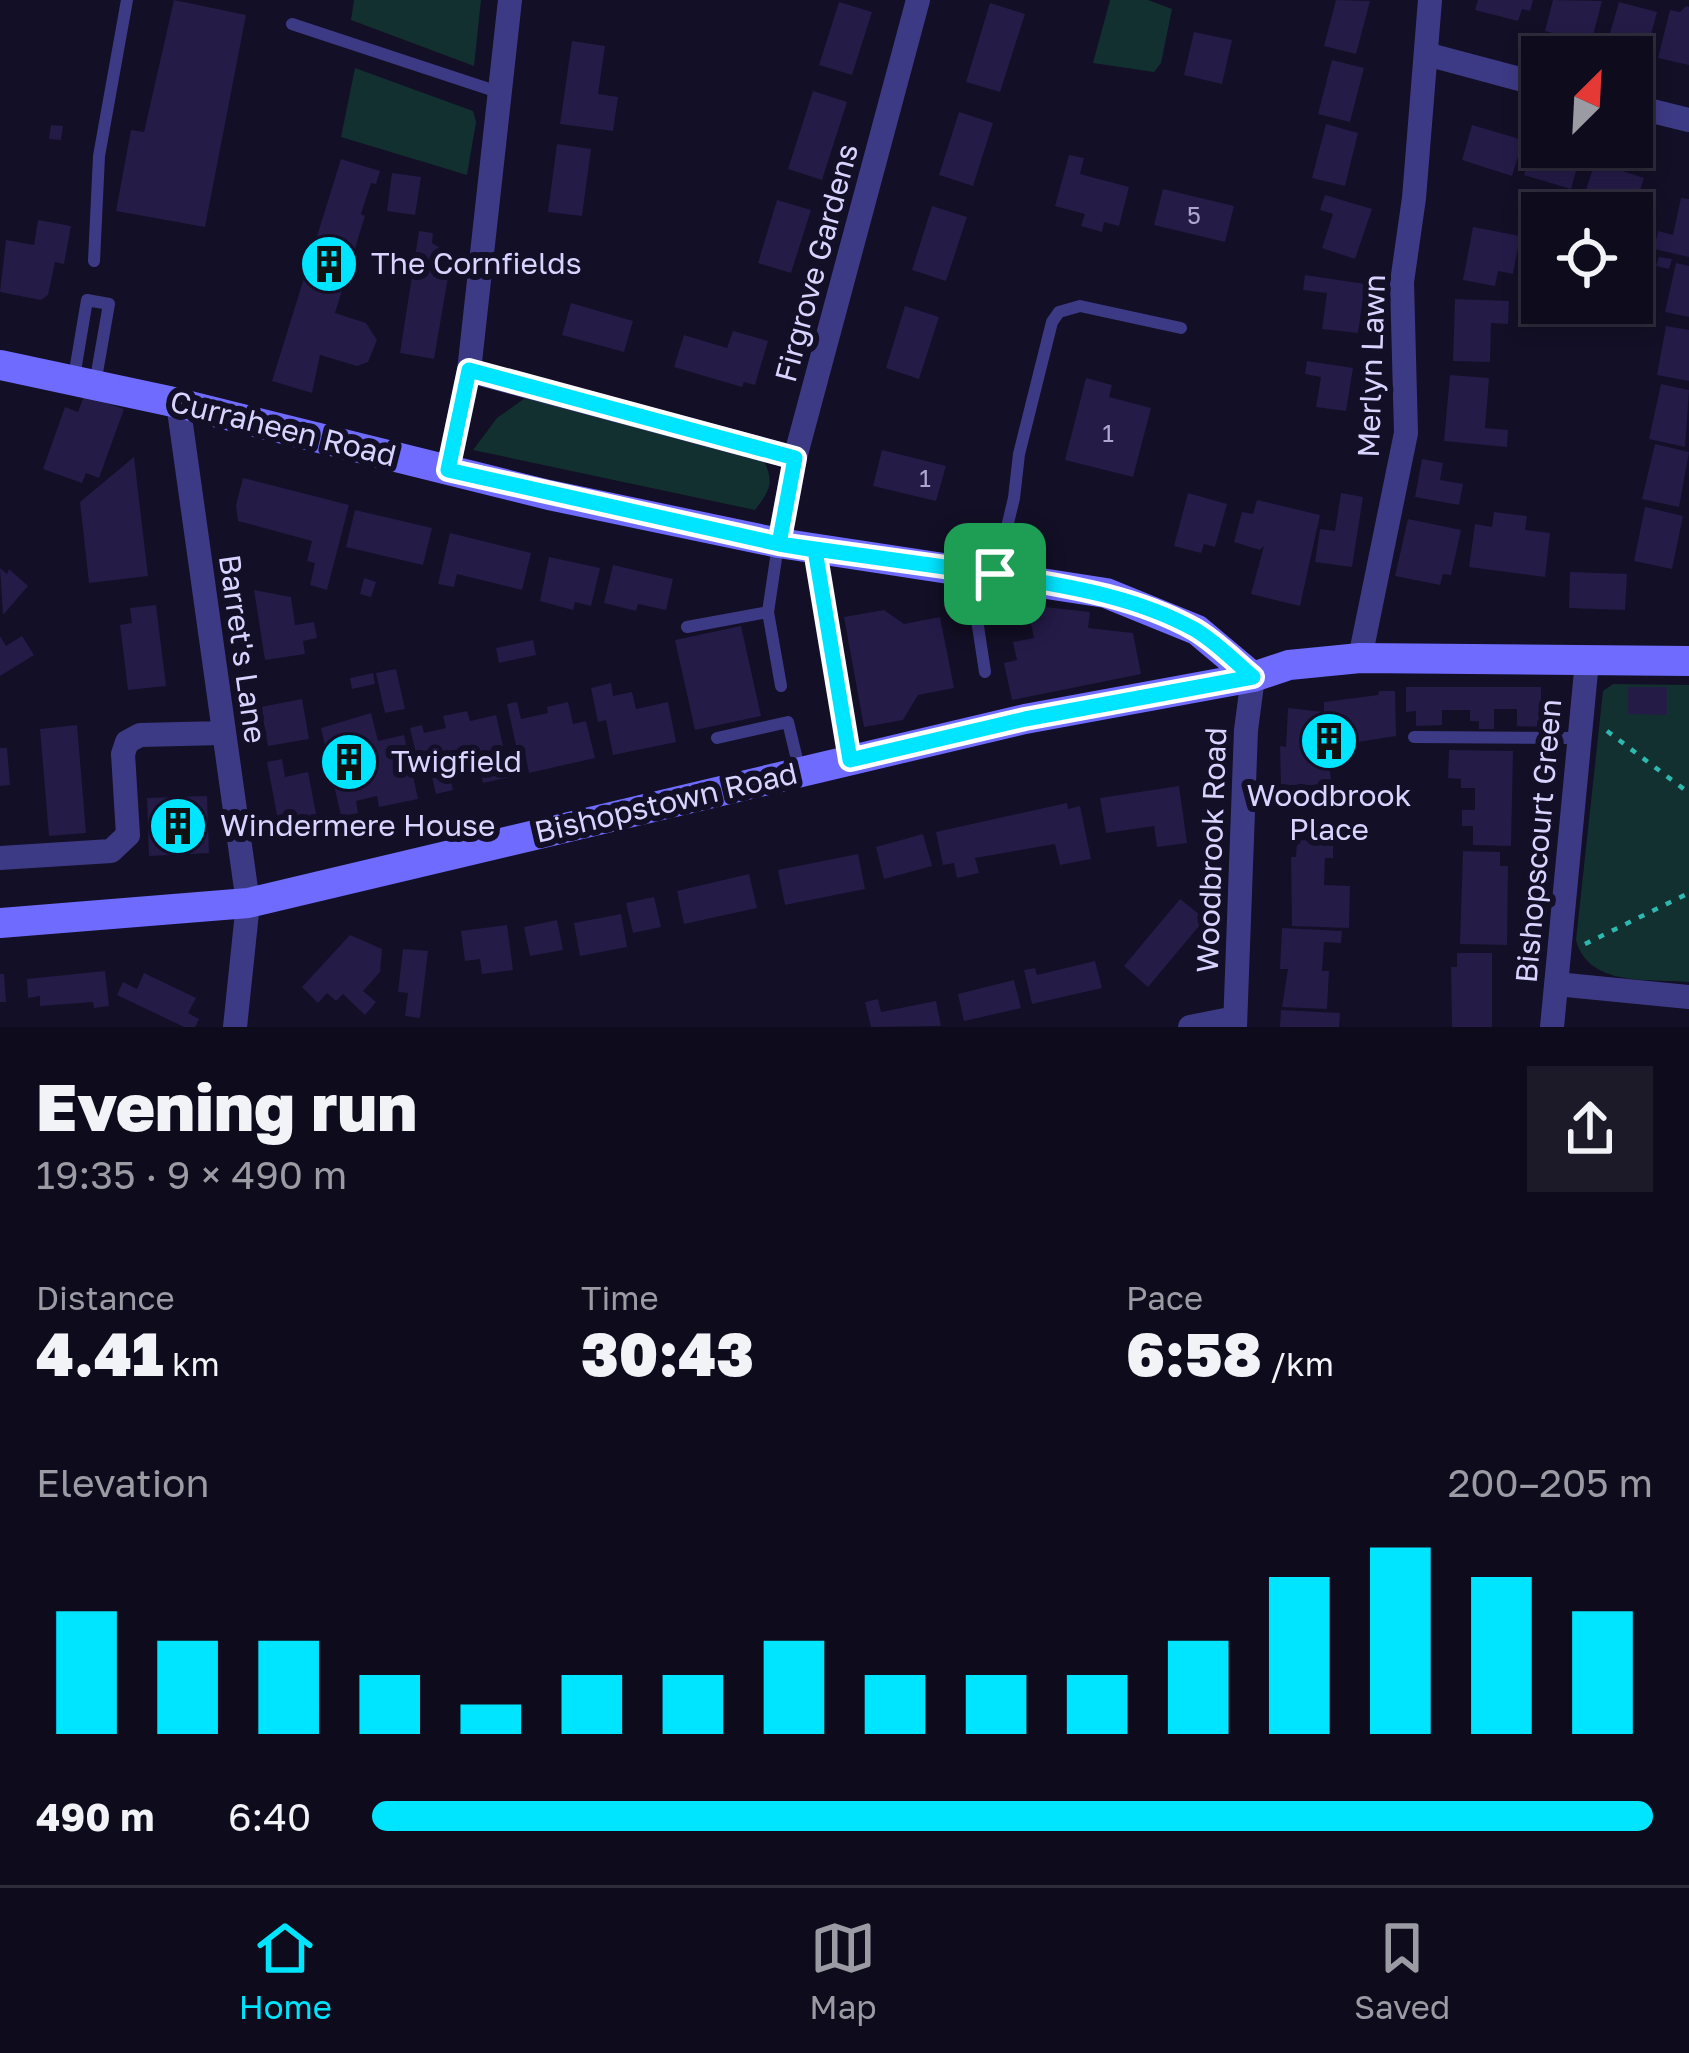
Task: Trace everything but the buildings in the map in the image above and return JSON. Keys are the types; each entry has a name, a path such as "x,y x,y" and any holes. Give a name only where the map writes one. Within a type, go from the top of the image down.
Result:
{"main road":[{"name":"Curraheen Road","path":"0,365 779,544 1106,593 1197,631 1253,677"},
{"name":"Bishopstown Road","path":"0,923 248,903 1025,719 1253,677 1288,664 1360,658 1689,661"}],"street":[{"path":"448,470 469,370 510,0"},
{"name":"Firgrove Gardens","path":"779,544 795,458 918,0"},
{"name":"Merlyn Lawn","path":"1360,658 1406,436 1402,282 1414,198 1430,0"},
{"path":"1426,54 1521,79"},
{"path":"1653,112 1689,121"},
{"path":"469,370 795,458"},
{"name":"Barret's Lane","path":"178,403 248,903 236,1027"},
{"name":"Bishopscourt Green","path":"1552,1027 1587,661"},
{"name":"Woodbrook Road","path":"1235,1022 1246,730 1253,677"},
{"path":"0,858 111,850 121,845 128,835 123,754 127,742 140,735 222,734"},
{"path":"1556,984 1689,997"},
{"path":"1190,1027 1235,1022"}],"lane":[{"path":"94,261 99,156 127,0"},
{"path":"292,24 497,92"},
{"path":"87,300 109,304 84,381 87,300"},
{"path":"985,672 974,600 1015,498 1019,454 1052,322 1059,312 1080,306 1181,328"},
{"path":"779,544 768,612 781,686"},
{"path":"815,550 850,760"},
{"path":"687,627 768,612"},
{"path":"717,738 788,722 800,772"},
{"path":"1414,737 1581,726"}],"path":[{"path":"1581,726 1634,748 1689,793"},
{"path":"1558,956 1689,892"}],"green space":[{"path":"354,0 481,0 474,66 351,20"},
{"path":"1110,0 1148,0 1172,9 1161,63 1154,72 1093,63"},
{"path":"355,68 473,111 476,122 467,175 341,137"},
{"path":"525,398 764,461 769,487 755,510 473,450 497,418"},
{"path":"1613,684 1689,685 1689,982 1607,973 1593,966 1576,940 1603,691"}],"place":[{"name":"The Cornfields","path":"329,264"},
{"name":"Woodbrook Place","path":"1329,741"},
{"name":"Twigfield","path":"349,762"},
{"name":"Windermere House","path":"178,826"}],"route":[{"path":"995,574 779,544 448,470 469,370 795,458 779,544 815,550 850,760 1025,719 1253,677 1197,631 1147,608 1106,593 995,574"}]}
